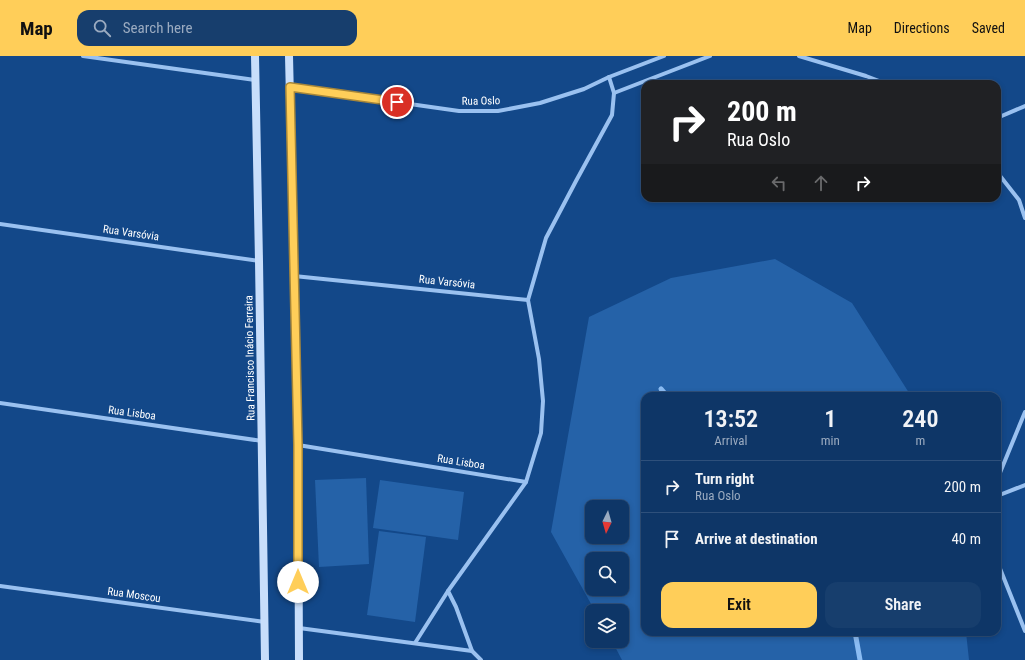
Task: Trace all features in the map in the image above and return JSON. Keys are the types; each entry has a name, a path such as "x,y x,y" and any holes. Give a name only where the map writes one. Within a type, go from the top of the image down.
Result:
{"street":[{"path":"83,56 255,80"},
{"name":"Rua Francisco Inácio Ferreira","path":"255,56 265,660"},
{"path":"289,56 298,445 299,660"},
{"name":"Rua Oslo","path":"290,87 459,111 498,111 540,103 584,89 609,77 664,56"},
{"path":"648,80 710,56"},
{"path":"800,56 876,80"},
{"path":"415,643 448,591 526,482 542,433 543,401 539,359 528,300 546,238 612,115 614,93 609,77"},
{"path":"614,93 641,83"},
{"path":"1001,116 1025,106"},
{"path":"1001,177 1019,200 1025,218"},
{"name":"Rua Varsóvia","path":"0,224 259,261"},
{"name":"Rua Varsóvia","path":"294,276 528,300"},
{"name":"Rua Lisboa","path":"0,403 262,441"},
{"path":"1001,470 1025,412"},
{"name":"Rua Lisboa","path":"298,445 526,482"},
{"path":"1001,494 1025,485"},
{"path":"1001,571 1025,631"},
{"name":"Rua Moscou","path":"0,586 265,622"},
{"path":"448,591 456,607 472,651 480,660"},
{"path":"298,628 472,651"}],"shaded area":[{"path":"775,259 852,303 908,392 641,392 641,636 966,636 969,660 622,660 616,648 629,648 629,604 591,604 587,596 629,596 629,552 585,552 585,593 551,532 589,317 671,278"},
{"path":"366,478 369,564 319,567 315,480"},
{"path":"380,480 464,492 458,540 373,528"},
{"path":"379,531 426,537 415,622 367,615"}],"waterway":[{"path":"856,636 860,660"}],"route":[{"path":"298,582 298,445 290,87 397,102"}]}
